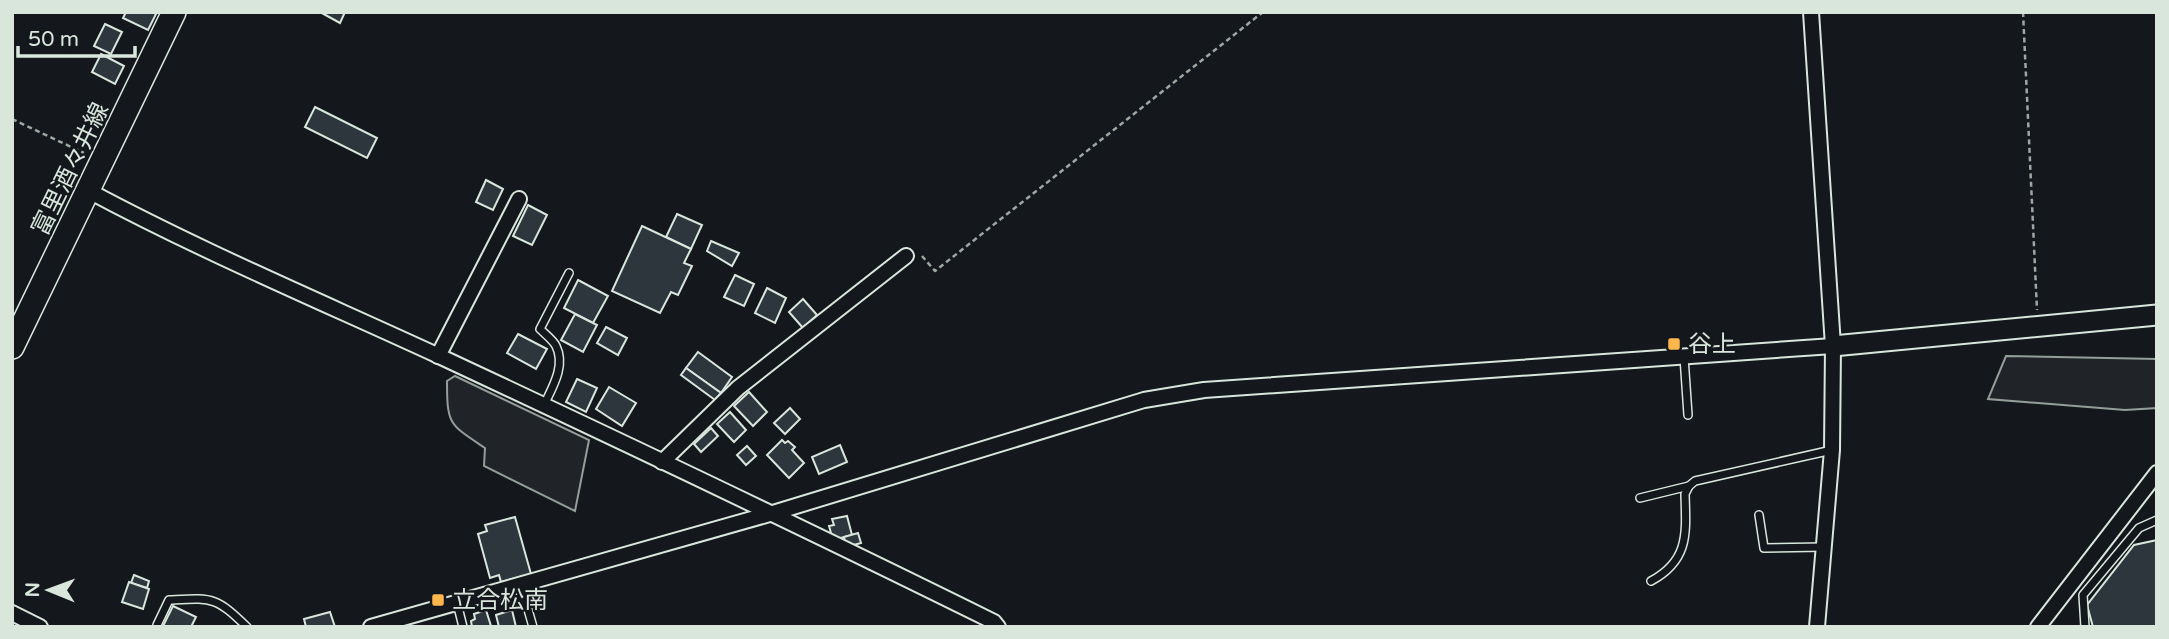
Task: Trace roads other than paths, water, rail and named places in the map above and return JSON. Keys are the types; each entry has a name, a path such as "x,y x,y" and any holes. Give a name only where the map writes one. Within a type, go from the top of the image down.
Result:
{"main road":[{"name":"富里酒々井線","path":"12,348 174,12"}],"street":[{"path":"1811,12 1833,346 1832,450 1817,627"},
{"path":"89,191 245,269 773,513 994,622 998,627"},
{"path":"438,356 519,199"},
{"path":"663,462 738,388 906,256"},
{"path":"371,627 773,513 1144,400 1204,390 1833,346 2157,315"},
{"path":"2038,627 2157,473"},
{"path":"12,613 40,627"}],"lane":[{"path":"544,406 558,376 559,360 556,345 540,329 569,273"},
{"path":"1684,357 1688,415"},
{"path":"1651,581 1664,575 1675,564 1683,548 1685,494 1695,481 1832,450"},
{"path":"1640,498 1689,486"},
{"path":"1759,515 1764,548 1824,547"},
{"path":"2085,627 2082,595 2139,528 2157,520"},
{"path":"522,586 533,627"},
{"path":"159,627 157,625 169,600 206,598 223,604 247,627"},
{"path":"457,603 463,627"}],"place":[{"name":"谷上","path":"1674,344"},
{"name":"立合松南","path":"438,600"}]}
